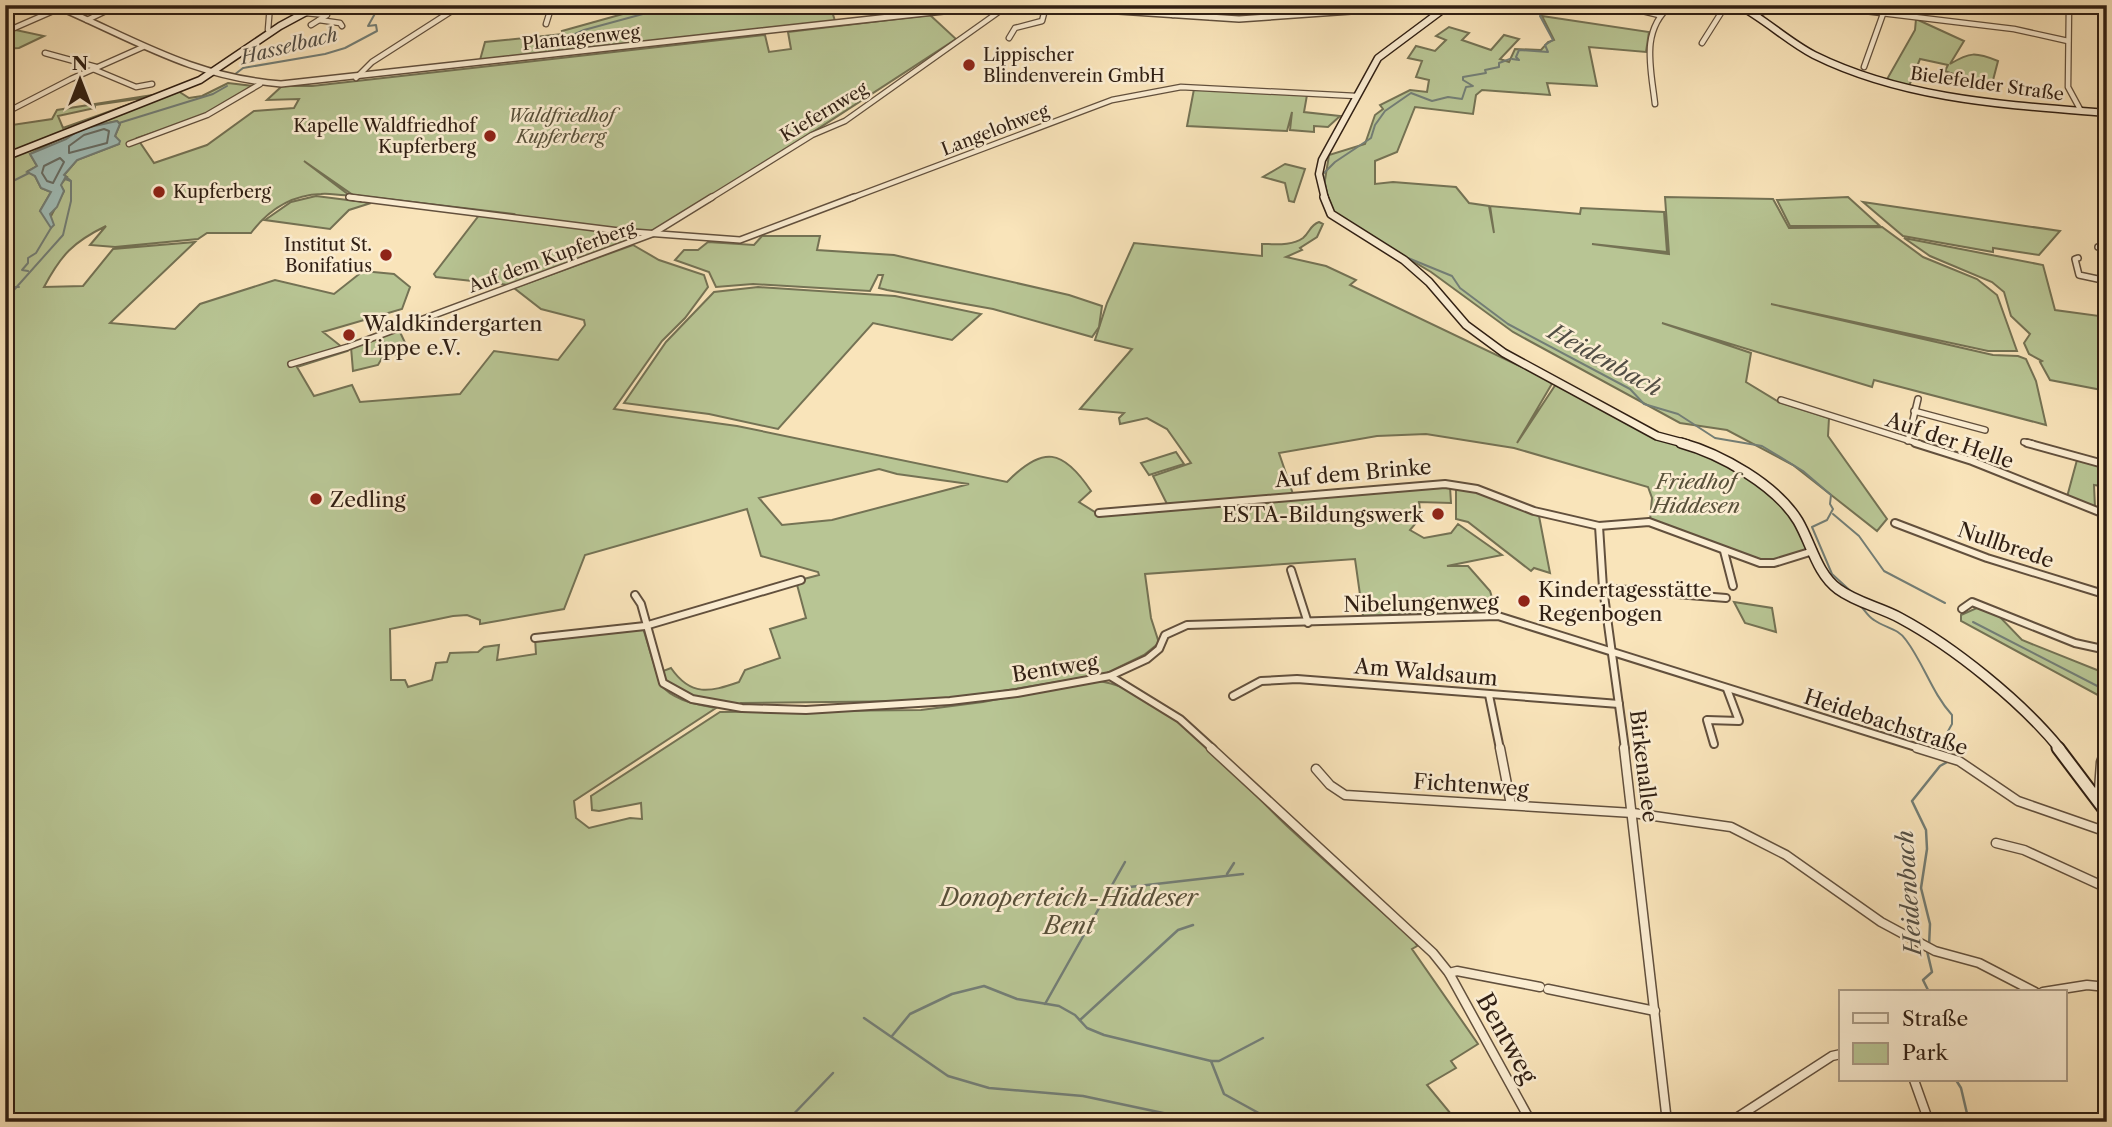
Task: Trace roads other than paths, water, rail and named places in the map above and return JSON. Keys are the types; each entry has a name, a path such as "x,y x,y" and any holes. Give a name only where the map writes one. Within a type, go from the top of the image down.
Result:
{"main road":[{"path":"7,155 188,86 271,32 319,5"},
{"path":"1442,5 1441,11 1378,58 1356,96 1321,166 1321,189 1331,214 1404,260 1429,282 1466,325 1504,353 1643,430 1700,448 1737,466 1790,508 1830,582 1852,598 1898,617 1937,639 1994,684 2100,792 2107,813"},
{"name":"Bielefelder Straße","path":"1738,5 1785,39 1814,55 1877,80 1945,95 2107,114"}],"street":[{"path":"87,20 118,5"},
{"path":"136,5 164,9"},
{"path":"270,5 268,30 271,32"},
{"path":"356,78 372,62 461,5"},
{"path":"545,24 552,5"},
{"name":"Plantagenweg","path":"57,6 208,75 260,84 294,84 1001,5"},
{"name":"Kiefernweg","path":"652,234 812,135 845,121 1000,11 1001,5"},
{"path":"1028,5 1259,18 1436,5"},
{"path":"1173,15 1177,5"},
{"path":"1210,17 1218,5"},
{"path":"1618,5 1659,15"},
{"path":"1655,104 1648,44 1659,15 1671,5"},
{"path":"1702,43 1726,5"},
{"path":"1755,15 1782,5"},
{"path":"1815,5 2014,29 2068,40"},
{"path":"2069,5 2068,87 2083,111"},
{"path":"5,32 57,6"},
{"path":"1009,38 1015,27 1042,21 1046,6"},
{"path":"1328,6 1331,13"},
{"path":"305,13 327,15 311,25"},
{"path":"1864,67 1883,14"},
{"path":"319,20 340,23 342,26"},
{"path":"5,113 94,68 143,47"},
{"path":"45,52 94,68 136,87 152,84"},
{"path":"129,144 207,115 260,84"},
{"name":"Langelohweg","path":"652,234 719,240 750,238 1112,100 1147,93 1181,88 1356,96"},
{"name":"Auf dem Kupferberg","path":"349,197 652,234"},
{"name":"Auf dem Kupferberg","path":"291,364 360,342 652,234"},
{"path":"2098,247 2107,248"},
{"path":"2078,258 2075,259 2079,275 2107,281"},
{"path":"1908,441 1918,399"},
{"name":"Auf der Helle","path":"1781,400 1972,461 2107,515"},
{"path":"1914,411 1985,430"},
{"path":"2024,442 2107,465"},
{"name":"Auf dem Brinke","path":"1099,513 1437,483 1478,489 1534,511 1599,526 1649,522 1760,563 1774,563 1813,551"},
{"name":"Nullbrede","path":"1895,523 1979,555 2107,595"},
{"name":"Birkenallee","path":"1599,526 1603,589 1633,813 1667,1122"},
{"path":"1724,551 1733,586"},
{"path":"1291,570 1308,623"},
{"path":"535,638 645,626 801,580"},
{"path":"1603,589 1726,598"},
{"name":"Bentweg","path":"635,595 641,604 663,683 668,689 694,701 722,707 803,709 918,705 998,696 1110,676 1180,719 1433,953 1449,973 1531,1122"},
{"path":"1962,609 1972,602 2075,643 2107,650"},
{"name":"Nibelungenweg","path":"1110,676 1152,655 1165,636 1187,625 1498,616 1613,652"},
{"name":"Heidebachstraße","path":"1613,652 1959,761 2018,801 2107,832"},
{"name":"Am Waldsaum","path":"1233,696 1261,681 1274,679 1619,704"},
{"path":"1714,744 1707,720 1739,721 1727,689"},
{"path":"1489,695 1511,805"},
{"path":"2100,792 2101,762 2107,744"},
{"name":"Fichtenweg","path":"1316,769 1330,785 1345,795 1633,813 1731,827 1786,855 1881,922 1923,945 1979,963 2031,990"},
{"path":"1996,843 2024,850 2107,888"},
{"name":"Bentweg","path":"1449,973 1457,971 1655,1011"},
{"path":"2056,990 2087,985 2107,987"},
{"path":"1730,1122 1832,1056 1839,1054"},
{"path":"1915,1082 1930,1122"}],"water":[{"path":"117,121 120,124 115,136 120,141 119,144 77,160 64,175 71,181 65,178 61,185 64,191 57,207 50,214 54,225 51,228 40,211 51,192 41,188 35,176 27,172 37,166 30,154 66,139 81,129"}],"waterway":[{"name":"Hasselbach","path":"234,75 243,68 345,48 377,31 376,25 368,26 377,10 402,5"},
{"path":"558,52 562,40 584,30 676,5"},
{"name":"Heidenbach","path":"1512,59 1519,60 1516,57 1519,50 1548,52 1545,45 1553,40 1540,16 1548,5"},
{"name":"Heidenbach","path":"1328,198 1323,174 1335,162 1371,138 1375,125 1385,111 1411,93 1432,101 1448,97 1462,99 1466,87 1473,86 1463,80 1463,77 1486,73 1485,70 1499,67 1499,63 1510,59"},
{"name":"Hasselbach","path":"119,123 213,94 227,86"},
{"path":"5,185 29,173"},
{"path":"17,287 63,235 71,201 71,181 65,179"},
{"name":"Hasselbach","path":"28,271 22,270 28,263 28,258 36,253 51,228"},
{"name":"Heidenbach","path":"1408,258 1452,276 1460,288 1508,324 1630,389 1644,404 1678,414 1715,438 1762,446 1803,471 1831,495 1830,504 1833,509 1827,520 1812,527 1832,574 1856,596"},
{"name":"Hasselbach","path":"14,277 9,287 17,287"},
{"name":"Hasselbach","path":"5,300 17,287"},
{"path":"1833,514 1859,536 1884,571 1945,603"},
{"name":"Heidenbach","path":"1859,604 1872,619 1899,633 1912,649 1952,715 1952,724 1947,733 1955,749"},
{"path":"1973,622 2107,691"},
{"name":"Heidenbach","path":"1953,757 1956,754 1955,748"},
{"name":"Heidenbach","path":"1929,946 1930,924 1921,888 1927,849 1926,830 1912,801 1940,766 1949,761"},
{"path":"1045,1004 1125,862"},
{"path":"1227,874 1234,863"},
{"path":"1112,889 1243,874"},
{"path":"1080,1020 1178,930 1193,925"},
{"name":"Heidenbach","path":"1927,951 1932,972 1923,980 1928,990"},
{"path":"892,1036 910,1014 952,994 984,986 1017,999 1045,1004"},
{"path":"1045,1004 1059,1006 1075,1015 1087,1028 1104,1035 1211,1061"},
{"path":"864,1018 948,1076 989,1088 1083,1096 1182,1117"},
{"path":"1211,1061 1219,1061 1263,1038"},
{"path":"1211,1061 1224,1094 1275,1122"},
{"path":"786,1122 833,1073"},
{"name":"Heidenbach","path":"1957,1082 1969,1122"}],"place":[{"name":"Lippischer Blindenverein GmbH","path":"969,65"},
{"name":"Kapelle Waldfriedhof Kupferberg","path":"490,136"},
{"name":"Kupferberg","path":"159,192"},
{"name":"Institut St. Bonifatius","path":"386,255"},
{"name":"Waldkindergarten Lippe e.V.","path":"349,335"},
{"name":"Zedling","path":"316,499"},
{"name":"ESTA-Bildungswerk","path":"1438,514"},
{"name":"Kindertagesstätte Regenbogen","path":"1524,601"}],"park label":[{"name":"Waldfriedhof Kupferberg","path":"561,126"},
{"name":"Friedhof Hiddesen","path":"1696,493"},
{"name":"Donoperteich-Hiddeser Bent","path":"1069,911"}]}
